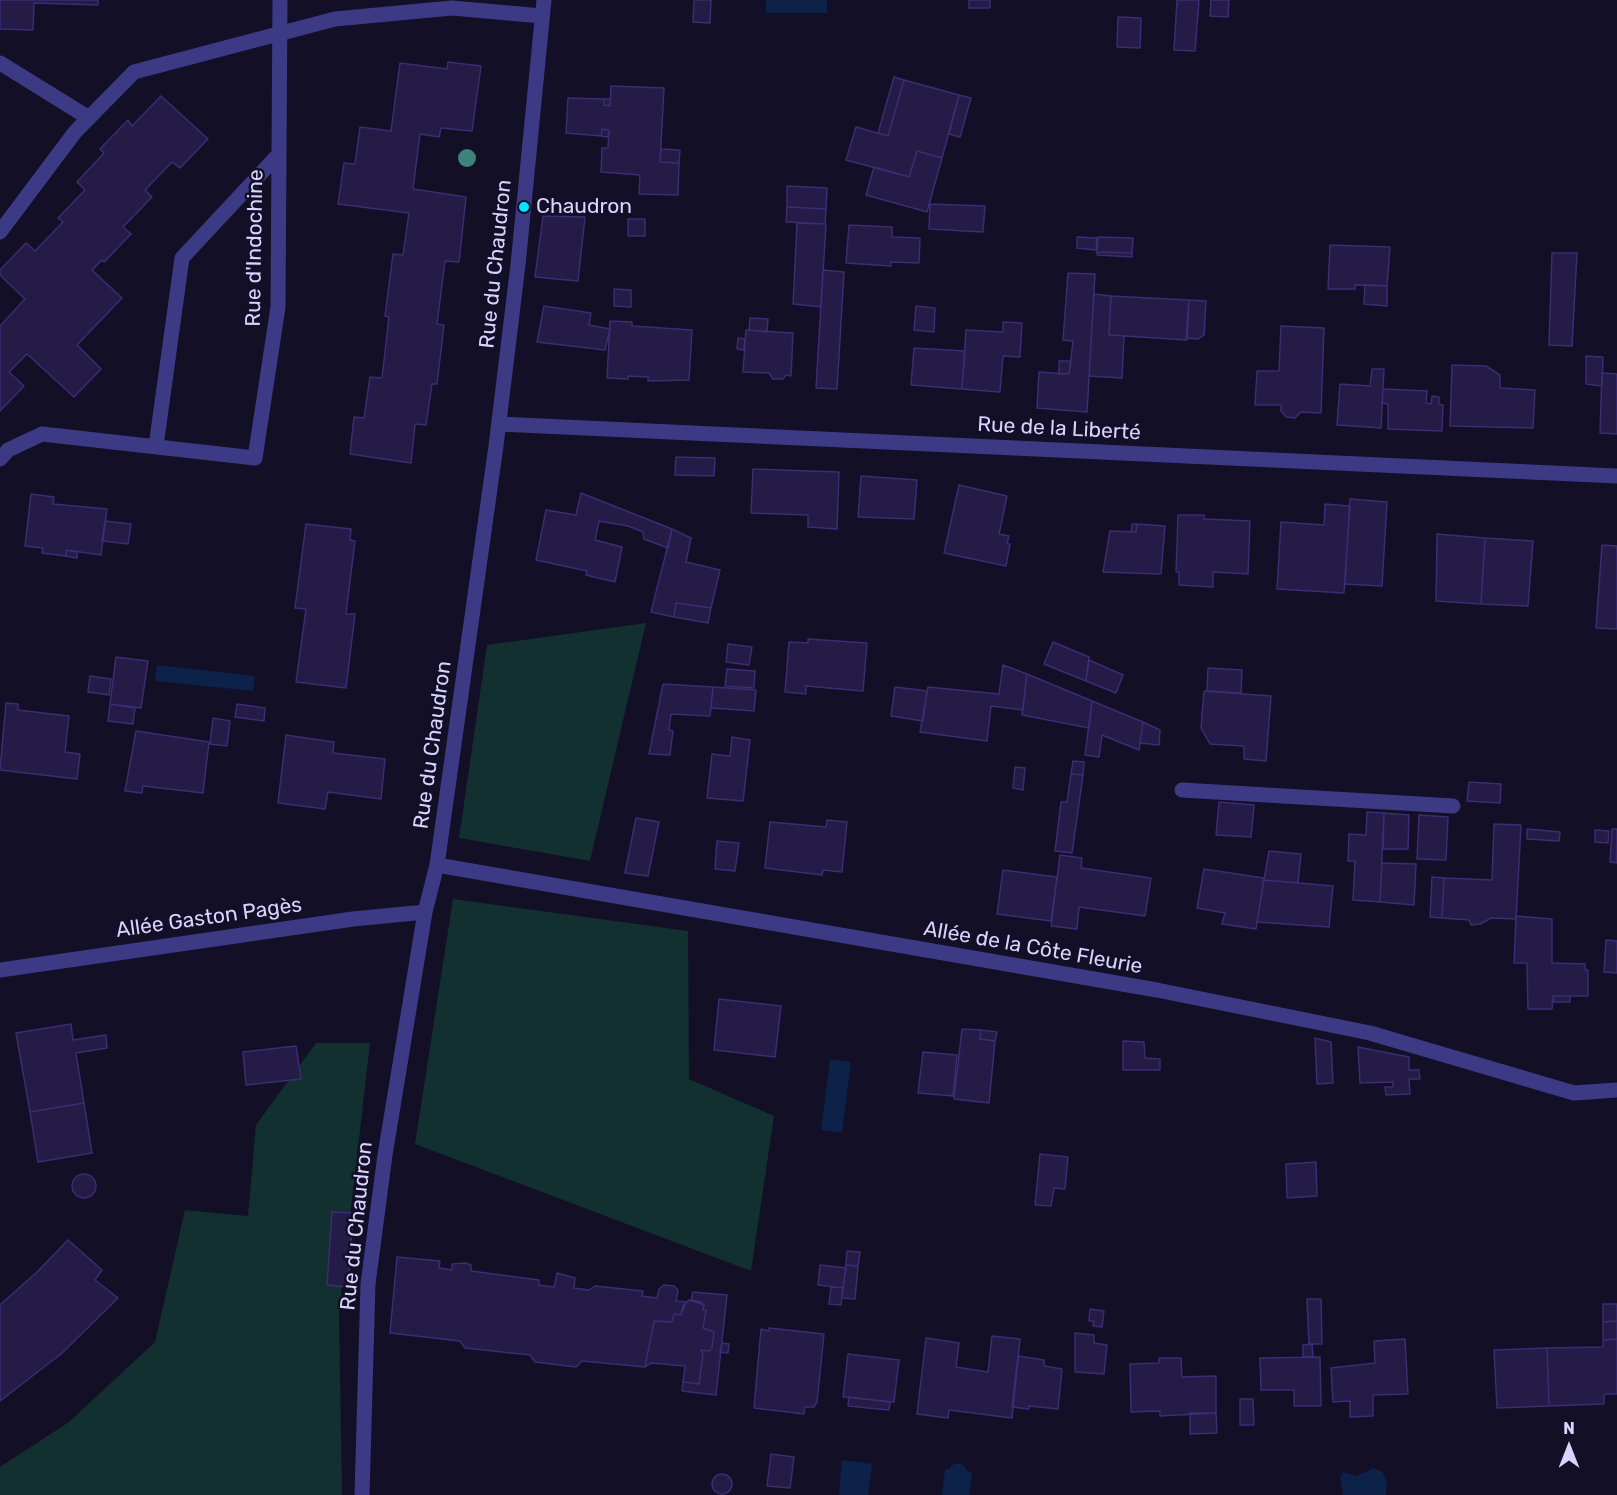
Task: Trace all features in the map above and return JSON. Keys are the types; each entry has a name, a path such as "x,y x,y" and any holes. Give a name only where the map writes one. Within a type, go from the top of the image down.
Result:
{"street":[{"name":"Rue d'Indochine","path":"0,459 8,450 42,434 255,458 278,307 280,0"},
{"name":"Rue du Chaudron","path":"362,1495 368,1284 385,1155 425,912 437,865 499,423 544,0"},
{"path":"0,232 75,132 134,72 335,19 452,8 542,16"},
{"path":"0,63 89,118"},
{"name":"Rue d'Indochine","path":"156,446 182,258 278,155"},
{"name":"Rue de la Liberté","path":"499,423 1617,476"},
{"path":"1182,790 1453,806"},
{"name":"Allée de la Côte Fleurie","path":"437,865 1156,990 1370,1033 1574,1093 1617,1090"},
{"name":"Allée Gaston Pagès","path":"0,970 353,919 425,912"}],"green space":[{"path":"646,623 590,861 459,838 487,645"},
{"path":"453,899 688,931 689,1079 774,1116 751,1271 415,1144"},
{"path":"316,1043 370,1043 339,1314 342,1495 0,1495 0,1467 69,1422 155,1342 185,1210 248,1216 256,1125"}],"water":[{"path":"766,0 827,0 827,13 766,13"},
{"path":"157,665 255,676 253,691 155,681"},
{"path":"830,1059 851,1062 842,1133 821,1130"},
{"path":"842,1460 872,1464 868,1495 839,1495"},
{"path":"955,1463 964,1465 968,1472 972,1472 969,1495 942,1495 945,1469 949,1469"},
{"path":"1373,1468 1382,1471 1387,1482 1386,1495 1343,1495 1340,1477 1343,1472 1357,1476"}],"building":[{"path":"0,0 98,0 98,5 34,3 33,30 0,29"},
{"path":"694,0 711,0 710,23 693,22"},
{"path":"969,0 990,0 990,8 969,8"},
{"path":"1177,0 1199,0 1195,51 1174,50"},
{"path":"1211,0 1229,0 1228,17 1210,16"},
{"path":"1118,17 1141,18 1140,48 1117,47"},
{"path":"448,62 481,66 472,131 441,128 439,137 420,134 413,189 466,197 459,262 445,261 437,324 444,325 437,384 432,384 426,425 415,424 411,463 350,454 354,417 364,418 370,377 382,378 389,317 385,316 393,254 403,255 409,213 338,204 344,163 355,164 360,127 391,131 400,63 447,69"},
{"path":"894,77 904,80 888,136 878,133"},
{"path":"904,80 959,95 942,158 917,151 909,177 846,160 856,127 888,136"},
{"path":"611,86 664,88 660,162 679,163 678,195 639,194 640,175 601,172 602,148 608,148 609,130 602,129 601,136 566,133 568,98 604,99 604,105 610,106"},
{"path":"959,95 971,98 960,137 949,134"},
{"path":"161,96 208,139 180,168 172,162 145,190 152,197 123,227 131,234 104,262 102,260 92,270 122,298 77,345 101,369 74,397 27,354 9,372 24,386 0,411 0,326 25,299 0,275 0,270 26,243 35,251 63,222 58,218 85,190 77,182 104,153 100,149 128,120 132,126"},
{"path":"604,99 610,99 610,106 604,105"},
{"path":"602,129 609,130 608,137 601,136"},
{"path":"661,149 680,150 679,163 660,162"},
{"path":"917,151 942,158 927,212 866,195 874,167 909,177"},
{"path":"787,186 827,188 826,209 787,207"},
{"path":"930,204 985,206 983,232 929,229"},
{"path":"787,207 826,209 825,224 786,222"},
{"path":"543,216 585,217 578,281 535,277"},
{"path":"628,219 645,219 645,236 628,236"},
{"path":"797,223 826,224 821,307 793,304"},
{"path":"849,225 892,227 892,237 920,238 919,263 891,262 891,266 846,263"},
{"path":"1077,237 1097,238 1096,250 1077,248"},
{"path":"1098,237 1133,238 1132,253 1097,252"},
{"path":"1330,245 1390,247 1387,286 1355,285 1355,289 1328,289"},
{"path":"1097,252 1132,253 1132,257 1097,255"},
{"path":"1552,253 1577,253 1572,346 1549,345"},
{"path":"823,270 844,272 837,389 816,388"},
{"path":"1068,273 1095,274 1087,412 1037,408 1039,372 1069,374 1073,341 1063,340"},
{"path":"1365,285 1387,286 1387,306 1364,304"},
{"path":"614,289 631,290 631,307 614,306"},
{"path":"1094,294 1111,296 1109,335 1124,336 1122,378 1089,376"},
{"path":"1111,296 1189,300 1187,340 1109,335"},
{"path":"1189,300 1206,301 1204,335 1198,339 1186,338"},
{"path":"544,306 591,313 589,325 610,329 605,350 537,342"},
{"path":"916,306 935,308 934,332 914,330"},
{"path":"750,318 768,319 767,332 749,330"},
{"path":"610,321 632,322 632,326 692,330 689,380 648,381 648,377 628,376 628,379 607,378"},
{"path":"1003,322 1022,323 1020,357 1003,356 1000,392 962,389 966,330 1003,332"},
{"path":"1281,326 1324,328 1321,413 1301,412 1295,418 1286,417 1281,411 1281,405 1255,405 1257,371 1279,371"},
{"path":"746,330 793,333 791,376 786,375 783,379 773,379 769,373 743,372"},
{"path":"738,338 745,339 744,350 737,349"},
{"path":"914,348 965,351 962,389 911,385"},
{"path":"1586,356 1603,357 1602,386 1586,384"},
{"path":"1059,361 1071,361 1069,374 1059,374"},
{"path":"1452,365 1486,366 1500,375 1500,388 1535,390 1533,428 1450,426"},
{"path":"1372,369 1384,369 1381,428 1337,425 1340,384 1370,386"},
{"path":"1602,373 1617,374 1617,434 1600,433"},
{"path":"1383,389 1427,391 1426,403 1431,404 1432,396 1439,397 1439,404 1443,405 1442,431 1388,429 1388,404 1382,403"},
{"path":"676,457 715,458 714,476 675,475"},
{"path":"753,469 839,472 837,529 808,527 808,515 751,513"},
{"path":"861,476 917,480 914,519 858,517"},
{"path":"959,485 1007,496 999,534 1009,536 1006,566 944,553"},
{"path":"581,493 672,529 668,548 644,539 643,532 628,526 599,521 595,540 622,547 615,582 586,575 587,571 536,560 546,510 576,515"},
{"path":"31,494 54,497 53,504 107,509 101,555 66,550 66,556 42,553 43,548 25,546"},
{"path":"1350,499 1387,502 1382,586 1345,584"},
{"path":"1325,504 1350,506 1344,593 1277,589 1281,522 1324,525"},
{"path":"1178,515 1204,515 1204,519 1250,521 1248,574 1213,572 1213,587 1179,585 1179,572 1176,572"},
{"path":"105,521 131,524 128,544 102,541"},
{"path":"306,524 351,529 350,540 355,541 346,614 355,614 346,688 296,682 306,609 295,608"},
{"path":"1132,524 1137,524 1136,532 1131,532"},
{"path":"1137,524 1165,526 1161,574 1103,572 1110,531 1136,532"},
{"path":"672,529 691,538 686,562 720,570 711,608 676,603 674,617 651,612"},
{"path":"1437,534 1485,538 1481,604 1436,601"},
{"path":"1485,538 1533,541 1528,606 1481,604"},
{"path":"1602,545 1617,546 1617,629 1596,628"},
{"path":"66,550 77,552 77,558 66,556"},
{"path":"676,603 711,608 708,623 674,617"},
{"path":"808,639 867,643 863,691 806,686 806,694 785,692 789,642 808,643"},
{"path":"1053,642 1089,657 1086,681 1044,664"},
{"path":"728,644 752,647 749,665 726,662"},
{"path":"116,657 148,661 141,708 110,704"},
{"path":"1089,660 1123,675 1116,693 1086,681"},
{"path":"1003,665 1027,674 1023,710 991,706 987,741 920,732 928,687 999,694"},
{"path":"1208,668 1242,670 1241,693 1207,691"},
{"path":"727,669 755,671 754,688 725,686"},
{"path":"1027,674 1092,701 1089,728 1022,715"},
{"path":"90,676 111,679 109,695 88,692"},
{"path":"663,684 713,687 710,716 671,714 669,730 673,731 670,755 649,754"},
{"path":"713,687 756,690 754,711 711,708"},
{"path":"895,687 927,691 923,721 891,716"},
{"path":"1204,691 1271,696 1266,761 1244,759 1244,746 1210,744 1201,728"},
{"path":"1092,701 1143,722 1139,750 1102,735 1099,757 1085,755"},
{"path":"6,703 18,704 18,710 69,716 65,752 80,754 77,779 0,770"},
{"path":"110,704 135,708 133,724 108,721"},
{"path":"237,704 265,708 264,721 235,717"},
{"path":"213,718 230,721 227,746 210,744"},
{"path":"1143,722 1160,730 1159,745 1140,743"},
{"path":"136,731 209,742 203,793 143,786 142,793 125,791"},
{"path":"286,735 334,742 333,753 385,759 381,799 328,792 325,809 278,803"},
{"path":"732,737 750,740 743,801 707,798 712,754 730,756"},
{"path":"1073,761 1084,762 1083,775 1071,774"},
{"path":"1015,767 1025,768 1023,790 1013,788"},
{"path":"1071,774 1083,775 1072,853 1055,851 1061,802 1067,802"},
{"path":"1469,782 1501,784 1500,803 1467,801"},
{"path":"1219,802 1254,805 1251,837 1216,835"},
{"path":"1367,812 1384,813 1380,902 1353,900 1355,861 1348,861 1349,834 1366,835"},
{"path":"1384,813 1409,815 1408,849 1383,849"},
{"path":"1419,815 1448,817 1446,860 1417,859"},
{"path":"636,818 659,822 648,876 625,873"},
{"path":"827,820 847,822 842,872 823,870 822,875 765,868 770,822 826,827"},
{"path":"1494,824 1521,825 1516,919 1491,918 1480,924 1471,925 1469,920 1442,918 1444,878 1492,880"},
{"path":"1527,829 1560,832 1559,841 1527,839"},
{"path":"1612,829 1617,829 1617,863 1610,862"},
{"path":"1595,830 1609,831 1608,843 1595,842"},
{"path":"717,841 739,843 735,871 715,869"},
{"path":"1269,851 1301,854 1298,883 1264,880"},
{"path":"1060,855 1082,858 1081,868 1151,878 1145,916 1079,907 1077,929 1051,926"},
{"path":"1382,863 1416,864 1414,905 1380,902"},
{"path":"1204,869 1264,878 1256,929 1222,924 1225,913 1197,908"},
{"path":"1003,870 1057,877 1051,921 997,914"},
{"path":"1432,877 1444,878 1442,918 1430,917"},
{"path":"1264,880 1333,886 1329,927 1257,922"},
{"path":"1516,916 1552,919 1552,963 1585,964 1585,970 1588,970 1588,996 1553,996 1552,1009 1528,1009 1527,963 1514,963"},
{"path":"1606,940 1617,941 1617,973 1604,972"},
{"path":"1553,996 1570,996 1570,1002 1553,1002"},
{"path":"719,999 781,1006 775,1057 714,1050"},
{"path":"71,1024 73,1040 106,1035 107,1048 76,1053 84,1103 30,1112 16,1033"},
{"path":"962,1029 981,1030 980,1039 995,1041 989,1103 954,1099"},
{"path":"981,1030 997,1032 995,1041 980,1039"},
{"path":"1315,1038 1331,1042 1333,1083 1317,1084"},
{"path":"1123,1041 1144,1042 1145,1058 1160,1059 1160,1070 1123,1070"},
{"path":"296,1046 301,1079 246,1085 243,1052"},
{"path":"1358,1047 1409,1057 1409,1070 1419,1070 1420,1079 1409,1079 1410,1094 1386,1095 1385,1087 1393,1087 1393,1082 1360,1083"},
{"path":"923,1052 957,1055 953,1096 918,1093"},
{"path":"84,1103 92,1153 38,1162 30,1112"},
{"path":"1040,1154 1068,1157 1065,1189 1054,1188 1051,1206 1035,1205"},
{"path":"1316,1162 1317,1196 1287,1198 1286,1164"},
{"path":"84,1174 93,1177 96,1186 93,1195 84,1198 75,1195 72,1186 75,1177"},
{"path":"332,1212 353,1213 348,1287 327,1285"},
{"path":"68,1240 102,1270 95,1280 118,1298 61,1354 0,1401 0,1305"},
{"path":"847,1251 860,1252 858,1266 846,1265"},
{"path":"397,1257 440,1261 439,1268 452,1270 452,1264 466,1263 471,1265 471,1271 539,1280 539,1285 554,1287 557,1273 575,1278 574,1288 589,1290 595,1286 643,1291 642,1296 657,1298 659,1289 664,1285 674,1286 678,1290 676,1301 686,1302 681,1315 674,1314 672,1322 654,1321 645,1367 582,1361 576,1367 535,1362 530,1355 465,1348 460,1341 390,1333"},
{"path":"820,1265 846,1268 843,1288 818,1285"},
{"path":"846,1265 858,1266 855,1299 842,1298"},
{"path":"831,1287 843,1288 841,1305 829,1304"},
{"path":"693,1292 727,1295 716,1395 682,1391 683,1382 699,1384 703,1354 701,1350 709,1351 712,1348 714,1332 703,1328 706,1310 703,1310 704,1305 701,1302 691,1300"},
{"path":"1307,1299 1321,1299 1322,1344 1309,1344"},
{"path":"689,1300 704,1305 703,1310 706,1310 703,1328 714,1332 712,1348 709,1351 701,1350 703,1354 699,1384 683,1382 685,1366 651,1363 645,1367 654,1321 672,1322 674,1314 681,1315 683,1306"},
{"path":"1603,1304 1617,1304 1617,1321 1603,1322"},
{"path":"1090,1309 1104,1311 1102,1327 1093,1326 1094,1321 1089,1321"},
{"path":"1617,1321 1617,1339 1603,1340 1603,1322"},
{"path":"769,1328 824,1334 817,1402 814,1407 805,1407 804,1414 754,1408 761,1329 769,1331"},
{"path":"1075,1333 1094,1335 1094,1343 1107,1345 1104,1374 1075,1372"},
{"path":"992,1336 1020,1339 1012,1418 949,1410 948,1418 917,1414 926,1338 959,1343 956,1367 988,1372"},
{"path":"1405,1339 1408,1394 1373,1395 1373,1416 1350,1417 1350,1401 1333,1402 1331,1368 1375,1363 1374,1341"},
{"path":"1617,1339 1617,1394 1604,1394 1604,1404 1549,1406 1547,1348 1603,1347 1603,1340"},
{"path":"722,1343 729,1344 728,1353 720,1352"},
{"path":"1312,1344 1313,1357 1303,1357 1303,1345"},
{"path":"1547,1348 1549,1406 1497,1408 1494,1350"},
{"path":"848,1354 899,1360 894,1402 843,1397"},
{"path":"1018,1356 1044,1360 1044,1366 1062,1369 1058,1409 1012,1407"},
{"path":"1320,1357 1321,1406 1294,1406 1294,1390 1261,1390 1260,1358"},
{"path":"1159,1358 1181,1358 1182,1377 1216,1376 1216,1413 1160,1416 1160,1411 1131,1412 1130,1364 1159,1363"},
{"path":"849,1397 890,1402 889,1410 848,1406"},
{"path":"1240,1399 1253,1399 1254,1425 1240,1425"},
{"path":"1190,1413 1216,1413 1217,1433 1190,1434"},
{"path":"771,1454 794,1457 790,1488 767,1486"},
{"path":"722,1474 729,1477 732,1484 729,1491 722,1494 715,1491 712,1484 715,1477"}],"place":[{"name":"Chaudron","path":"524,207"}]}
